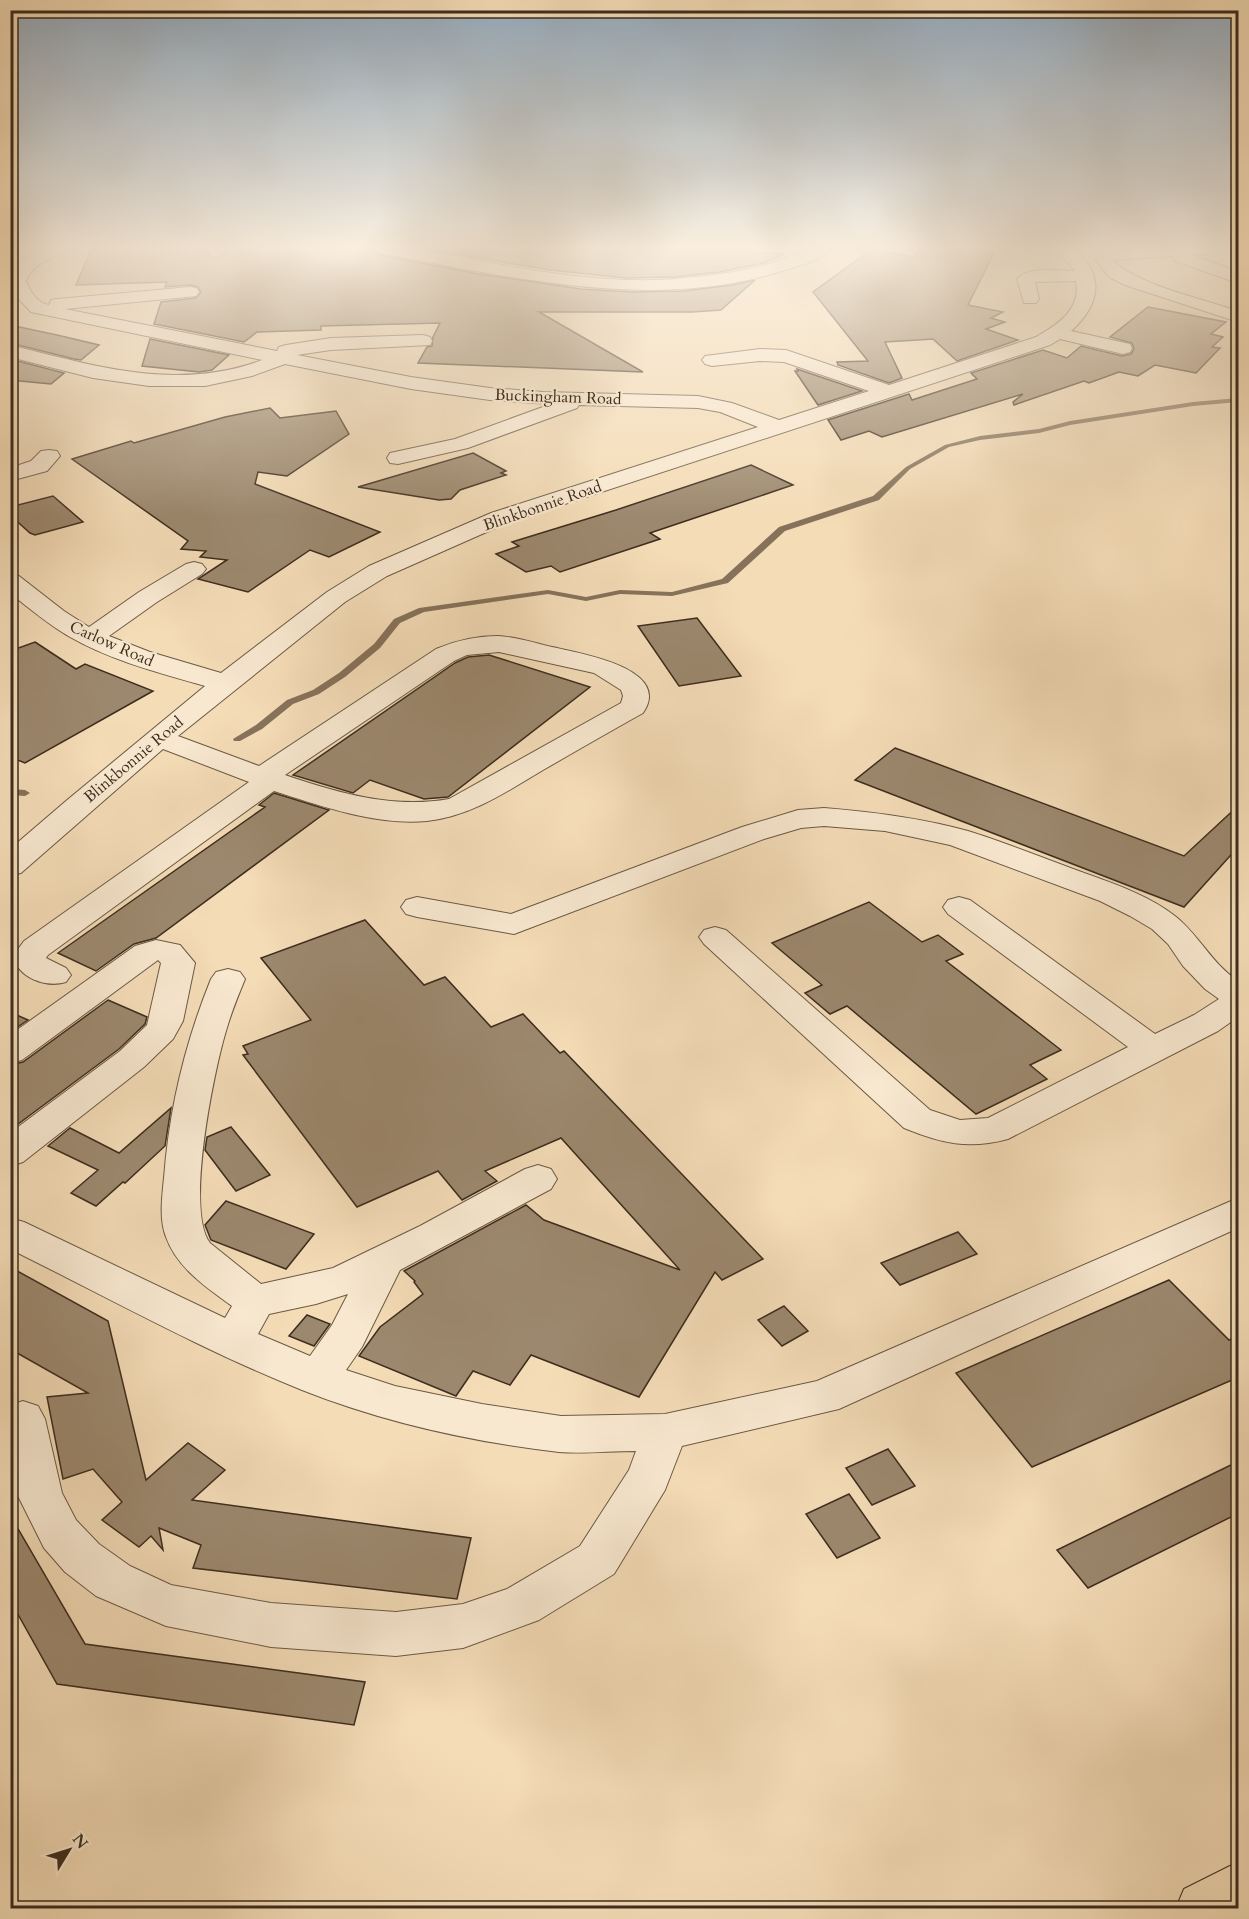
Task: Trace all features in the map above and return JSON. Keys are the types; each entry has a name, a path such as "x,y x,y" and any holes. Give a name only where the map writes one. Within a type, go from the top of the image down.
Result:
{"main road":[{"path":"1203,1908 1239,1889"}],"street":[{"name":"Buckingham Road","path":"179,338 411,383 490,394 698,402 725,407 778,427"},
{"name":"Blinkbonnie Road","path":"10,866 76,807 225,683 336,597 378,571 499,518 1049,338"},
{"path":"1077,338 1123,348"},
{"path":"10,351 87,372 150,381 196,381 245,373 273,357 331,344 423,341"},
{"path":"712,360 760,355 786,356 889,391"},
{"path":"398,458 461,444 586,399"},
{"path":"10,475 39,466 48,456"},
{"path":"91,637 148,597 194,569"},
{"name":"Carlow Road","path":"10,581 62,621 91,637 165,666 225,683"},
{"path":"54,975 31,964 29,956 36,948 267,778 445,655 461,648 499,644 603,667 633,686 636,696 633,707 577,740 482,794 457,806 436,811 413,812 374,808 332,800 267,778 159,738"},
{"path":"417,907 514,924 753,833 798,819 824,817 885,822 959,838 1112,894 1141,909 1171,929 1217,982 1239,996"},
{"path":"959,907 1154,1048"},
{"path":"715,937 917,1119 941,1129 960,1133 995,1130 1206,1023 1239,1002"},
{"path":"10,1052 147,952 157,949 174,955 178,963 166,1022 161,1031 132,1059 10,1153"},
{"path":"228,980 206,1040 197,1084 181,1185 183,1219 185,1237 200,1257 226,1281 255,1300 316,1289 347,1279 538,1179"},
{"path":"10,1232 233,1341 318,1378 395,1403 482,1422 561,1434 665,1432 824,1397 1239,1212"},
{"path":"318,1378 347,1336 385,1261"},
{"path":"233,1341 255,1300"},
{"path":"23,1419 40,1494 60,1534 82,1558 113,1581 166,1605 271,1625 396,1634 463,1626 522,1605 597,1560 649,1477 665,1432"}],"building":[{"path":"10,338 68,338 99,345 81,360 10,343"},
{"path":"222,338 250,338 244,342"},
{"path":"433,338 583,338 643,372 418,363 427,347 432,346"},
{"path":"849,338 1011,338 1018,340 957,361 933,339 885,342 902,378 889,383 838,365 837,362 868,361"},
{"path":"1112,338 1222,338 1212,347 1220,348 1196,373 1155,365 1138,376 1119,372 1089,383 1084,381 1014,405 1013,402 1023,394 882,437 869,431 841,440 828,420 909,394 912,400 977,379 971,373 1043,350 1067,358 1081,346 1122,356 1131,354 1134,349 1132,343"},
{"path":"150,339 229,355 212,370 199,372 142,366"},
{"path":"10,359 64,373 51,384 10,380"},
{"path":"797,369 862,391 818,405 795,371 798,371"},
{"path":"270,408 280,418 336,411 349,434 287,476 258,472 255,484 380,532 329,557 310,550 248,592 198,579 227,560 200,557 206,551 181,549 188,541 72,459 131,441 134,443 225,417"},
{"path":"473,453 506,471 501,473 506,475 460,490 451,499 439,500 358,487"},
{"path":"751,465 793,485 650,533 660,539 560,572 551,566 526,572 496,554 519,546 512,542"},
{"path":"53,496 83,522 35,535 10,515 10,507"},
{"path":"697,618 741,676 679,686 638,626"},
{"path":"35,642 76,669 85,664 153,691 25,763 10,757 10,651"},
{"path":"489,655 590,687 448,797 424,799 370,780 353,793 293,775 455,663 468,657"},
{"path":"895,748 1184,856 1239,805 1239,846 1184,907 855,780"},
{"path":"274,793 329,810 156,938 134,944 96,971 58,953 265,807 259,805"},
{"path":"869,902 922,942 938,935 963,954 946,961 1061,1050 1030,1065 1047,1079 976,1114 847,1006 830,1014 805,993 822,985 772,943"},
{"path":"365,920 424,985 445,977 491,1027 523,1014 560,1053 564,1051 763,1259 722,1280 715,1272 639,1397 531,1355 510,1385 473,1371 456,1396 359,1356 380,1327 423,1294 415,1281 404,1271 526,1205 544,1220 680,1270 561,1138 485,1171 497,1181 462,1200 438,1171 357,1207 243,1055 248,1054 243,1046 311,1020 261,958"},
{"path":"108,1000 147,1017 145,1024 119,1049 10,1130 10,1065 23,1062"},
{"path":"10,1012 28,1020 10,1032"},
{"path":"171,1108 165,1146 125,1183 123,1182 96,1206 71,1193 98,1170 48,1146 70,1128 119,1153"},
{"path":"231,1127 270,1175 236,1191 205,1150 207,1137"},
{"path":"226,1201 314,1234 286,1269 211,1240 205,1225"},
{"path":"958,1232 977,1254 900,1285 881,1263"},
{"path":"10,1267 108,1321 146,1480 188,1443 225,1470 192,1500 471,1538 457,1599 193,1568 201,1545 159,1528 163,1550 151,1536 139,1547 102,1520 122,1502 93,1469 63,1479 47,1397 88,1393 10,1349"},
{"path":"1169,1280 1229,1340 1239,1336 1239,1377 1032,1467 956,1373"},
{"path":"784,1306 808,1331 782,1346 758,1320"},
{"path":"307,1315 330,1324 314,1346 289,1336"},
{"path":"888,1449 915,1486 872,1505 846,1468"},
{"path":"1239,1461 1239,1513 1088,1588 1057,1550"},
{"path":"849,1494 880,1538 837,1558 806,1514"},
{"path":"10,1515 85,1644 365,1682 354,1725 57,1684 10,1600"}],"waterway":[{"path":"237,739 259,727 290,702 316,692 342,675 377,646 397,621 422,610 548,592 586,599 620,592 672,594 725,581 782,529 876,498 908,468 947,446 980,438 1039,431 1070,423 1193,404 1238,400"},
{"path":"10,792 25,793"}]}
